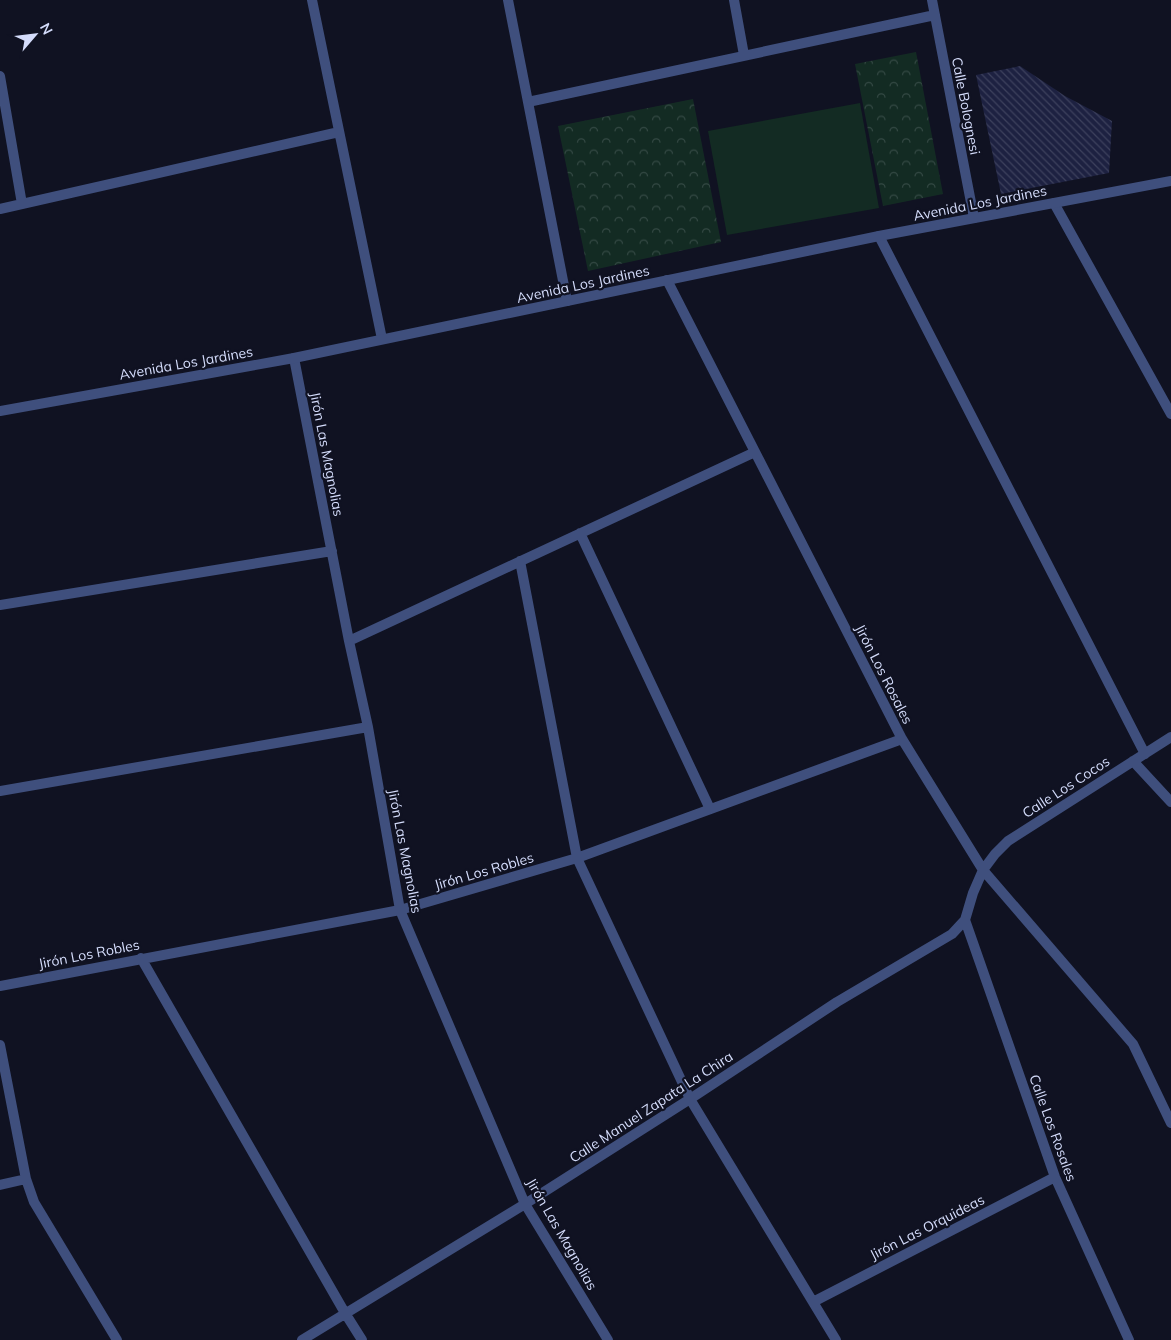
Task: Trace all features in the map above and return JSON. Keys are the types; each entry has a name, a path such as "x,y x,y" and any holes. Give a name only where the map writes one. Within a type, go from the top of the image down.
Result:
{"street":[{"path":"312,0 382,339"},
{"path":"508,0 567,301"},
{"path":"734,0 744,55"},
{"name":"Calle Bolognesi","path":"932,0 974,218"},
{"path":"528,102 935,15"},
{"path":"0,76 22,204"},
{"path":"0,208 339,132"},
{"name":"Avenida Los Jardines","path":"0,410 294,358 879,236 1171,181"},
{"path":"1054,203 1171,414"},
{"path":"879,236 1145,754"},
{"name":"Jirón Los Rosales","path":"667,280 902,739 983,870 1133,1044 1171,1123"},
{"name":"Jirón Las Magnolias","path":"294,358 349,641 368,727 400,910 525,1204 608,1340"},
{"path":"349,641 755,452"},
{"path":"580,533 710,809"},
{"path":"0,605 332,551"},
{"path":"520,561 577,858 690,1099 836,1340"},
{"path":"0,791 368,727"},
{"name":"Calle Los Cocos","path":"983,870 1008,841 1171,737"},
{"name":"Jirón Los Robles","path":"0,986 400,910 577,858 902,739"},
{"path":"1133,761 1171,802"},
{"path":"965,920 973,893 983,870"},
{"name":"Calle Manuel Zapata La Chira","path":"302,1340 525,1204 690,1099 837,1002 952,934 965,920"},
{"name":"Calle Los Rosales","path":"965,920 1054,1177 1129,1340"},
{"path":"141,958 362,1340"},
{"path":"0,1045 26,1179 34,1202 117,1340"},
{"name":"Jirón Las Orquideas","path":"813,1302 1054,1177"},
{"path":"0,1185 26,1179"}],"green space":[{"path":"916,52 943,194 883,206 855,64"},
{"path":"693,99 721,242 588,271 558,126"},
{"path":"860,103 879,208 727,235 708,131"}],"building":[{"path":"1020,66 1065,96 1112,121 1109,173 1001,194 976,75"}]}
